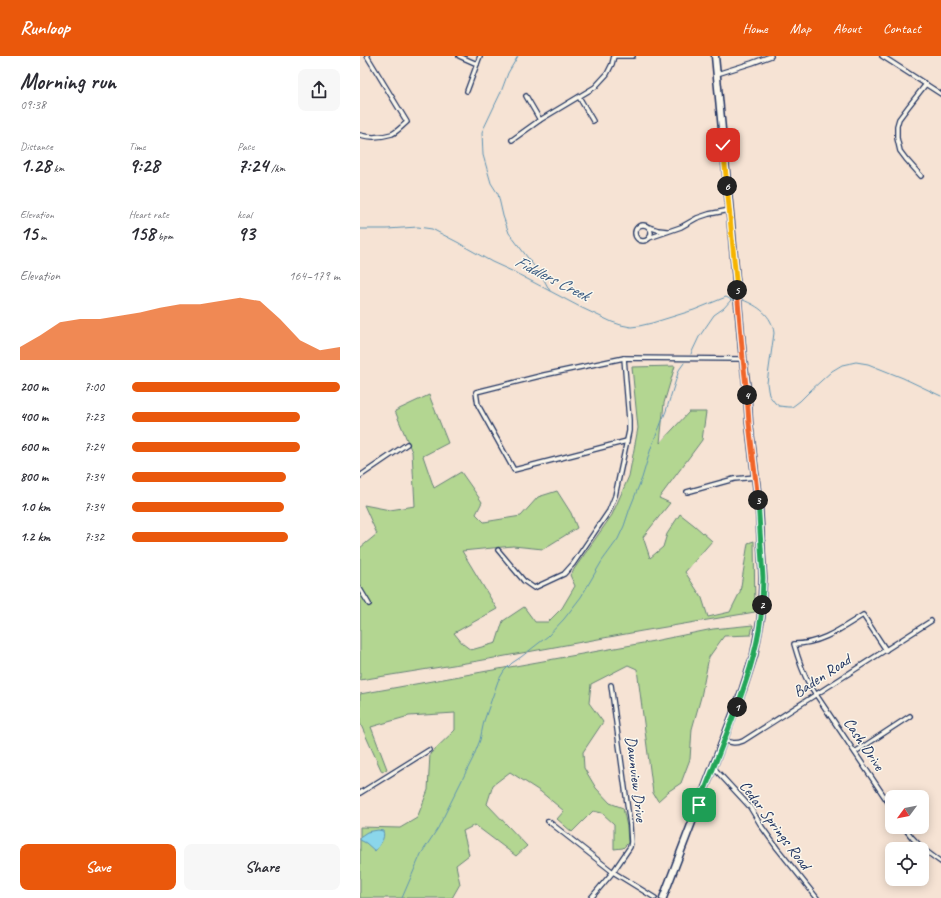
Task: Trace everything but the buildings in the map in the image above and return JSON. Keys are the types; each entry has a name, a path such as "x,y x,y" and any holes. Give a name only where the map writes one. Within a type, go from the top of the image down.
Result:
{"main road":[{"path":"663,898 743,689 754,655 761,618 763,578 759,508 749,423 715,56"}],"street":[{"path":"360,135 371,137 393,133 407,122 367,56"},
{"path":"459,56 477,64"},
{"path":"467,91 480,56"},
{"path":"512,140 540,120 595,87 603,79 614,56 633,56"},
{"path":"717,74 752,64 771,56"},
{"path":"882,56 941,94"},
{"path":"921,176 900,151 897,138 897,126 908,107 926,84"},
{"path":"526,96 540,120"},
{"path":"579,97 593,121"},
{"path":"667,231 641,225 637,227 634,233 638,240 645,241 667,231 681,227 697,218 730,210"},
{"path":"648,226 651,233 649,238"},
{"path":"627,442 514,470 478,405 476,392 544,375 624,358 743,359"},
{"path":"498,550 524,581 534,588 564,574 573,564 609,511 615,496 629,431 630,420 624,358"},
{"path":"360,476 407,444"},
{"path":"687,492 734,479 756,477"},
{"path":"360,588 369,604"},
{"name":"Cash Drive","path":"885,797 809,684 803,672 794,644 814,642 826,638 863,615 886,650"},
{"name":"Baden Road","path":"724,740 731,743 744,741 931,621"},
{"name":"Dawnview Drive","path":"591,898 613,872 630,847 631,842 630,824 611,685"},
{"path":"855,752 910,716"},
{"path":"360,793 429,750"},
{"name":"Cedar Springs Road","path":"713,767 750,807 777,848 817,898"},
{"path":"548,821 613,872 655,898"},
{"path":"909,834 916,843 941,862"}],"green space":[{"path":"675,366 664,403 660,443 689,412 706,412 702,440 659,498 670,503 643,537 650,558 663,547 667,534 680,514 712,541 685,572 702,598 708,617 730,612 740,592 748,543 754,541 755,612 478,661 360,680 360,548 377,534 364,505 390,510 415,506 412,452 395,411 429,395 448,443 423,456 434,488 461,472 482,502 476,514 484,522 521,516 538,497 557,491 571,513 577,528 543,549 513,546 462,551 497,609 454,633 463,644 471,650 496,643 503,621 524,607 535,622 548,622 562,608 575,586 570,575 612,515 629,476 638,428 632,367"},
{"path":"753,625 751,635 724,636 709,657 701,697 692,729 690,759 681,783 658,801 653,793 637,669 628,665 591,684 589,703 603,722 583,752 584,768 596,788 610,803 623,808 627,827 628,843 623,848 614,849 614,824 602,813 593,811 572,832 557,819 564,811 541,792 510,772 493,785 487,804 527,846 516,856 475,825 463,831 469,855 456,865 460,884 452,898 360,898 360,827 400,828 417,818 428,790 430,754 455,730 455,713 409,716 371,727 387,769 382,772 360,723 360,694 713,629"}],"water":[{"path":"378,830 383,831 384,836 382,842 375,851 360,840 361,836 367,832"}],"waterway":[{"path":"518,56 508,73 501,92 482,132 483,155 491,183 498,194 509,233 543,278 550,291"},
{"name":"Fiddlers Creek","path":"360,229 418,227 432,229 492,262 582,308 612,322 631,327 652,323 694,310 726,297 734,301"},
{"path":"691,354 699,337 714,315 724,308 731,300"},
{"name":"Fiddlers Creek","path":"743,300 759,308 767,316 773,327 774,333 767,383 769,395 779,406 792,407 832,371 842,365 856,362 868,364 903,378 941,396"},
{"path":"402,898 421,854 438,828 473,758 498,681 504,671 512,663 548,636 564,619 581,597 602,561 618,539 642,478 651,448 666,411 679,370 684,363"}],"route":[{"path":"699,805 743,689 754,655 761,618 763,578 759,508 749,423 723,145"}]}
